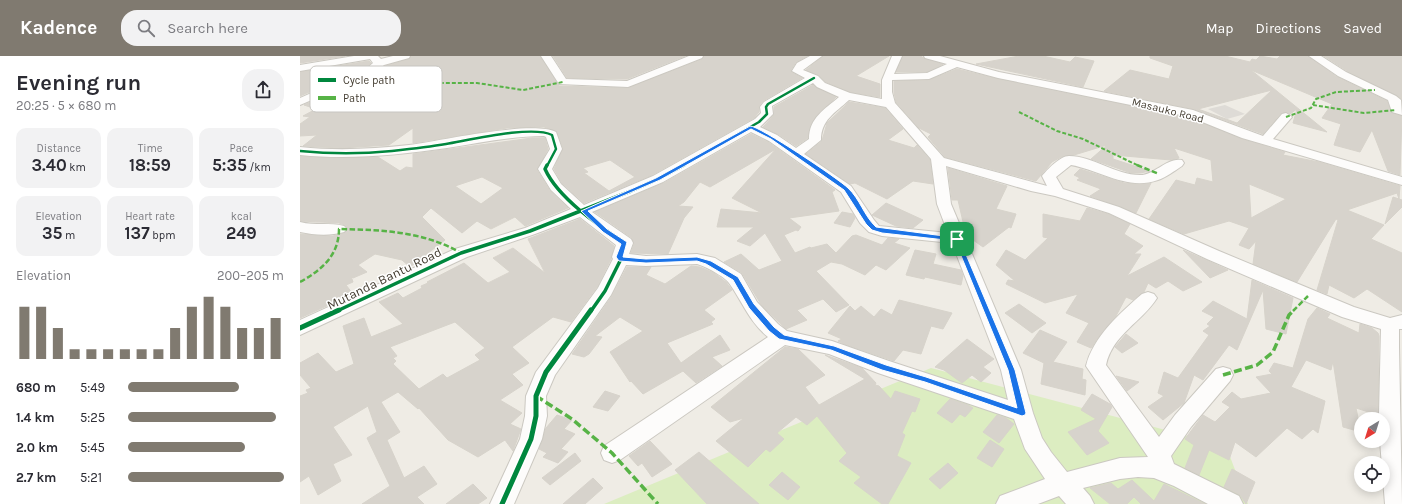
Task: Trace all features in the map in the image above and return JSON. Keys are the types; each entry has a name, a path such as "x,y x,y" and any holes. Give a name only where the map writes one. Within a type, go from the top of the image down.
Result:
{"street":[{"path":"315,66 374,58 405,56"},
{"path":"546,56 563,82 623,85 698,56"},
{"path":"817,56 801,65 798,71 814,78 821,85 847,96 890,104"},
{"path":"897,56 888,76 885,94 890,104 910,124 937,156 941,192 957,239 1012,370 1022,413 1033,442 1063,484 1082,504"},
{"name":"Masauko Road","path":"929,56 955,64 1028,81 1091,92 1192,114 1265,141 1402,181"},
{"path":"1314,56 1342,74 1395,100 1396,110 1402,111"},
{"path":"888,76 929,76 955,64"},
{"path":"300,68 310,67"},
{"name":"Mutanda Bantu Road","path":"300,328 461,253 584,211 658,179 751,127 767,114 766,107 768,104 814,78"},
{"path":"1375,90 1399,88"},
{"path":"796,154 815,140 815,129 821,119 847,96"},
{"path":"300,102 310,97"},
{"path":"1265,141 1286,117"},
{"path":"751,127 772,138 846,189 868,223 874,229 957,239"},
{"path":"300,152 356,152 388,150 446,144 499,135 546,132 552,135 556,149 546,165 546,173 557,188 605,230 625,243 620,257 621,259 604,291 543,377 536,396 536,416 531,439 502,504"},
{"path":"938,160 1036,188 1058,192 1114,210 1213,255 1348,312 1396,324 1389,411 1391,454 1397,504"},
{"path":"1058,192 1049,176 1068,160 1124,176 1143,179 1153,177 1177,163"},
{"path":"300,227 312,230 339,229"},
{"path":"621,259 646,261 691,258 709,262 735,278 751,306 771,329 782,337 832,348 885,368 926,380 1022,413"},
{"path":"1148,298 1132,312 1110,339 1096,362 1096,366 1162,464 1231,504"},
{"path":"612,453 782,337"},
{"path":"1162,464 1184,421 1223,375"},
{"path":"1008,504 1063,484 1118,468 1162,464"}],"green space":[{"path":"931,368 1226,446 1248,504 604,504"}],"shaded area":[{"path":"1225,105 1245,114 1227,119 1208,109"}],"building":[{"path":"300,56 345,56 300,63"},
{"path":"411,56 540,56 559,86 628,88 703,59 704,56 807,56 796,62 791,70 791,72 802,78 763,101 759,106 759,112 754,118 652,175 584,203 562,183 554,169 563,148 557,132 544,127 507,128 413,143 413,128 389,145 341,148 303,146 317,135 300,136 300,124 310,117 303,116 310,112 442,112 442,66 385,66 409,59","holes":["610,160 635,177 609,191 584,173 588,172 583,168"]},
{"path":"553,56 685,56 627,79 567,78"},
{"path":"823,56 889,56 856,76 880,84 880,97 850,92 826,82 819,75 806,70"},
{"path":"903,56 921,56 925,59 943,64 927,72 896,72"},
{"path":"1019,56 1043,56 1070,62 1075,57 1094,61 1083,87 976,64"},
{"path":"1150,56 1225,56 1250,62 1252,59 1256,60 1260,56 1277,59 1280,56 1308,56 1337,77 1387,101 1391,112 1402,116 1400,175 1388,171 1372,130 1360,152 1334,145 1341,124 1322,118 1332,104 1251,70 1327,132 1293,123 1297,109 1290,114 1286,112 1281,113 1263,134 1194,109 1104,91 1130,70 1169,79 1173,66 1150,58","holes":["1272,90 1237,123 1198,109"]},
{"path":"1324,56 1402,56 1402,99 1347,71"},
{"path":"369,61 371,63 367,66 338,66"},
{"path":"957,69 998,79 1190,118 1242,139 1285,152 1283,155 1319,162 1400,186 1399,199 1397,193 1347,210 1384,225 1371,239 1402,253 1402,312 1367,289 1354,298 1329,285 1327,294 1317,290 1338,220 1336,219 1297,282 1253,264 1256,241 1249,249 1239,245 1249,228 1229,221 1184,234 1149,219 1176,180 1195,185 1197,178 1213,182 1211,160 1174,148 1179,158 1171,160 1113,155 1113,159 1150,171 1131,173 1091,159 1107,145 1074,155 1061,157 1052,162 1036,181 945,157 928,137 931,134 919,128 896,102 894,81 929,80","holes":["1249,184 1286,199 1251,218"]},
{"path":"310,70 310,92 300,96 300,72"},
{"path":"813,85 836,97 814,119 808,138 796,146 778,134 763,127 774,115 774,107"},
{"path":"310,102 310,107 304,105"},
{"path":"849,102 885,108 903,129 888,140 914,148 917,145 930,160 933,184 913,181 887,199 855,183 850,184 806,154 822,141 827,123"},
{"path":"751,134 768,142 835,190 832,192 839,211 789,218 801,227 798,231 796,230 784,235 795,253 810,247 827,244 836,253 852,236 856,235 882,245 888,238 899,239 894,243 910,248 886,270 876,265 865,275 842,264 831,262 816,271 849,305 836,312 823,299 797,310 807,320 786,329 762,306 742,273 724,262 741,254 759,270 782,261 765,233 750,246 737,241 754,227 717,227 721,209 762,213 732,198 776,149 710,187 700,182 684,202 678,206 693,207 684,218 668,254 631,253 634,244 632,238 595,212 664,183"},
{"path":"532,138 545,138 548,149 537,170 550,191 568,208 525,226 515,217 491,229 477,221 462,233 431,208 422,217 445,240 410,267 402,260 375,254 358,265 367,272 353,278 351,276 353,282 346,285 353,294 300,318 300,234 333,236 344,233 348,229 345,225 339,223 300,221 300,156 337,158 378,157 400,171 406,167 413,168 413,154","holes":["482,177 503,188 481,204 455,186"]},
{"path":"948,168 1007,186 996,209 1016,214 1011,228 1009,227 983,247 966,235 958,200 952,200"},
{"path":"1080,169 1124,183 1151,183 1136,213 1090,196 1101,189 1077,180 1080,178 1074,175"},
{"path":"1393,197 1402,200 1402,207 1385,224"},
{"path":"886,203 923,220 913,228 896,226 872,215"},
{"path":"1087,208 1108,214 1130,224 1124,234 1143,246 1134,254 1141,254 1127,276 1164,257 1202,282 1183,291 1168,281 1156,288 1148,283 1144,292 1133,300 1126,297 1116,316 1091,348 1077,342 1089,323 1066,313 1078,294 1045,303 1006,284 1008,280 1015,281 996,265 1006,250 1025,260 1048,238 1043,237 1043,214 1080,221"},
{"path":"842,212 853,214 855,218 850,227 834,223"},
{"path":"580,219 614,246 611,259 597,287 571,322 553,317 512,347 529,363 512,374 523,385 500,400 522,413 510,424 521,429 513,451 505,440 478,457 448,440 419,408 418,409 398,392 381,402 400,432 387,440 404,478 424,466 437,484 417,497 424,504 362,504 390,486 367,438 377,432 368,406 333,427 352,455 333,464 341,481 318,495 309,476 300,482 300,396 308,393 306,390 311,388 300,375 300,363 318,353 336,372 354,364 343,326 364,318 371,337 403,324 379,302 398,293 403,298 422,288 421,286 428,283 427,282 464,263 488,283 510,272 493,258 513,248 545,273 528,239","holes":["455,322 485,348 475,355 480,360 447,378 443,374 419,389 393,364 396,361 393,358 397,356 390,347"]},
{"path":"915,250 936,254 933,264 961,270 963,276 961,285 925,277 924,279 906,275"},
{"path":"1183,250 1206,260 1228,270 1210,278"},
{"path":"691,266 700,267 714,273 726,282 732,290 704,310 715,319 711,322 713,324 667,343 681,363 720,335 730,350 712,357 722,366 696,383 683,371 643,394 631,381 630,382 610,352 643,331 620,317 595,336 602,337 589,354 584,357 572,354 612,296 627,267 651,267 646,275 665,284"},
{"path":"1252,280 1293,298 1286,334 1266,329 1263,290 1237,350 1229,345 1203,380 1194,375 1184,403 1163,420 1148,407 1164,396 1158,393 1164,372 1178,378 1209,335 1203,331 1210,326 1207,324 1214,317 1202,311 1213,301 1247,319"},
{"path":"899,300 952,313 943,329 931,326 921,354 903,350 894,361 844,344 838,341 842,339 828,333 850,306 855,311 861,306 874,317 881,309 892,315"},
{"path":"1019,304 1046,323 1032,333 1005,313"},
{"path":"1317,308 1330,314 1327,318 1359,333 1360,324 1372,328 1378,333 1378,412 1369,412 1356,408 1357,412 1354,412 1354,430 1343,427 1333,361 1331,370 1306,360 1291,387 1325,401 1318,433 1313,429 1302,439 1287,428 1256,457 1235,442 1229,460 1209,450 1199,475 1185,468 1194,445 1185,439 1203,415 1215,422 1230,407 1222,402 1232,392 1241,399 1271,393 1256,377 1272,374 1269,371 1274,363 1293,368 1308,319"},
{"path":"1040,330 1067,342 1053,362 1083,369 1082,379 1086,380 1085,395 1041,384 1044,363 1023,353"},
{"path":"1126,334 1138,343 1122,353 1115,347"},
{"path":"967,339 994,359 983,367 991,373 981,382 972,375 962,383 944,370 935,367"},
{"path":"785,347 798,349 825,375 805,387 819,405 865,379 825,355 862,368 876,383 875,385 879,386 891,399 895,391 920,399 915,412 912,411 902,433 905,435 896,458 897,456 911,463 888,504 882,504 854,483 861,477 839,461 847,453 817,416 807,425 796,417 777,433 784,439 770,452 766,449 748,467 716,441 744,418 730,422 711,407"},
{"path":"1116,376 1139,382 1127,391"},
{"path":"605,391 620,396 608,411 593,407"},
{"path":"1092,394 1110,404 1112,407 1098,431 1109,443 1087,455 1068,432 1096,419 1081,410"},
{"path":"950,399 973,408 965,417 960,414 952,423 937,413"},
{"path":"557,415 572,420 564,429 575,434 561,449 568,452 558,463 543,457 547,453 539,449 546,428"},
{"path":"997,415 1006,418 1014,424 999,443 983,432"},
{"path":"990,440 1004,449 992,467 977,458"},
{"path":"650,441 672,464 652,477 642,463 638,466 629,456"},
{"path":"699,452 759,504 707,504 675,470"},
{"path":"575,453 581,461 550,485 542,478"},
{"path":"948,463 958,473 940,489 929,479"},
{"path":"1232,469 1255,482 1246,504 1240,495 1224,487"},
{"path":"782,472 800,487 788,500 769,485"},
{"path":"593,478 603,488 585,504 563,504"},
{"path":"1132,480 1154,501 1164,484 1205,504 1141,504 1134,497 1127,504 1110,504 1090,488 1111,483 1118,489"},
{"path":"473,484 487,498 478,504 446,504"}],"marked path":[{"path":"442,83 477,83 523,90 563,82"},
{"path":"1286,117 1311,108 1316,99 1336,92 1375,90"},
{"path":"1313,105 1364,113 1396,110"},
{"path":"1019,112 1057,131 1083,139 1159,174"},
{"path":"300,282 311,276 332,256 338,245 339,229 402,232 418,235 433,239 461,253"},
{"path":"1223,375 1257,365 1273,352 1289,315 1308,296"},
{"path":"536,396 572,419 612,453 658,504"}],"cycle path":[{"path":"300,328 461,253 530,231 658,179 759,122 767,114 766,107 768,104 814,78"},
{"path":"300,151 318,153 392,151 428,147 508,134 546,132 552,135 556,149 545,169 556,187 579,209 625,243 620,257 621,259 605,291 546,372 536,396 536,416 531,439 502,504"}],"route":[{"path":"751,127 772,138 840,184 846,189 868,223 874,229 957,239 1012,370 1022,413 926,380 885,368 832,348 782,337 771,329 751,306 735,278 709,262 691,258 646,261 621,259 620,257 625,243 605,230 584,211 658,179 728,138 751,127"}]}
